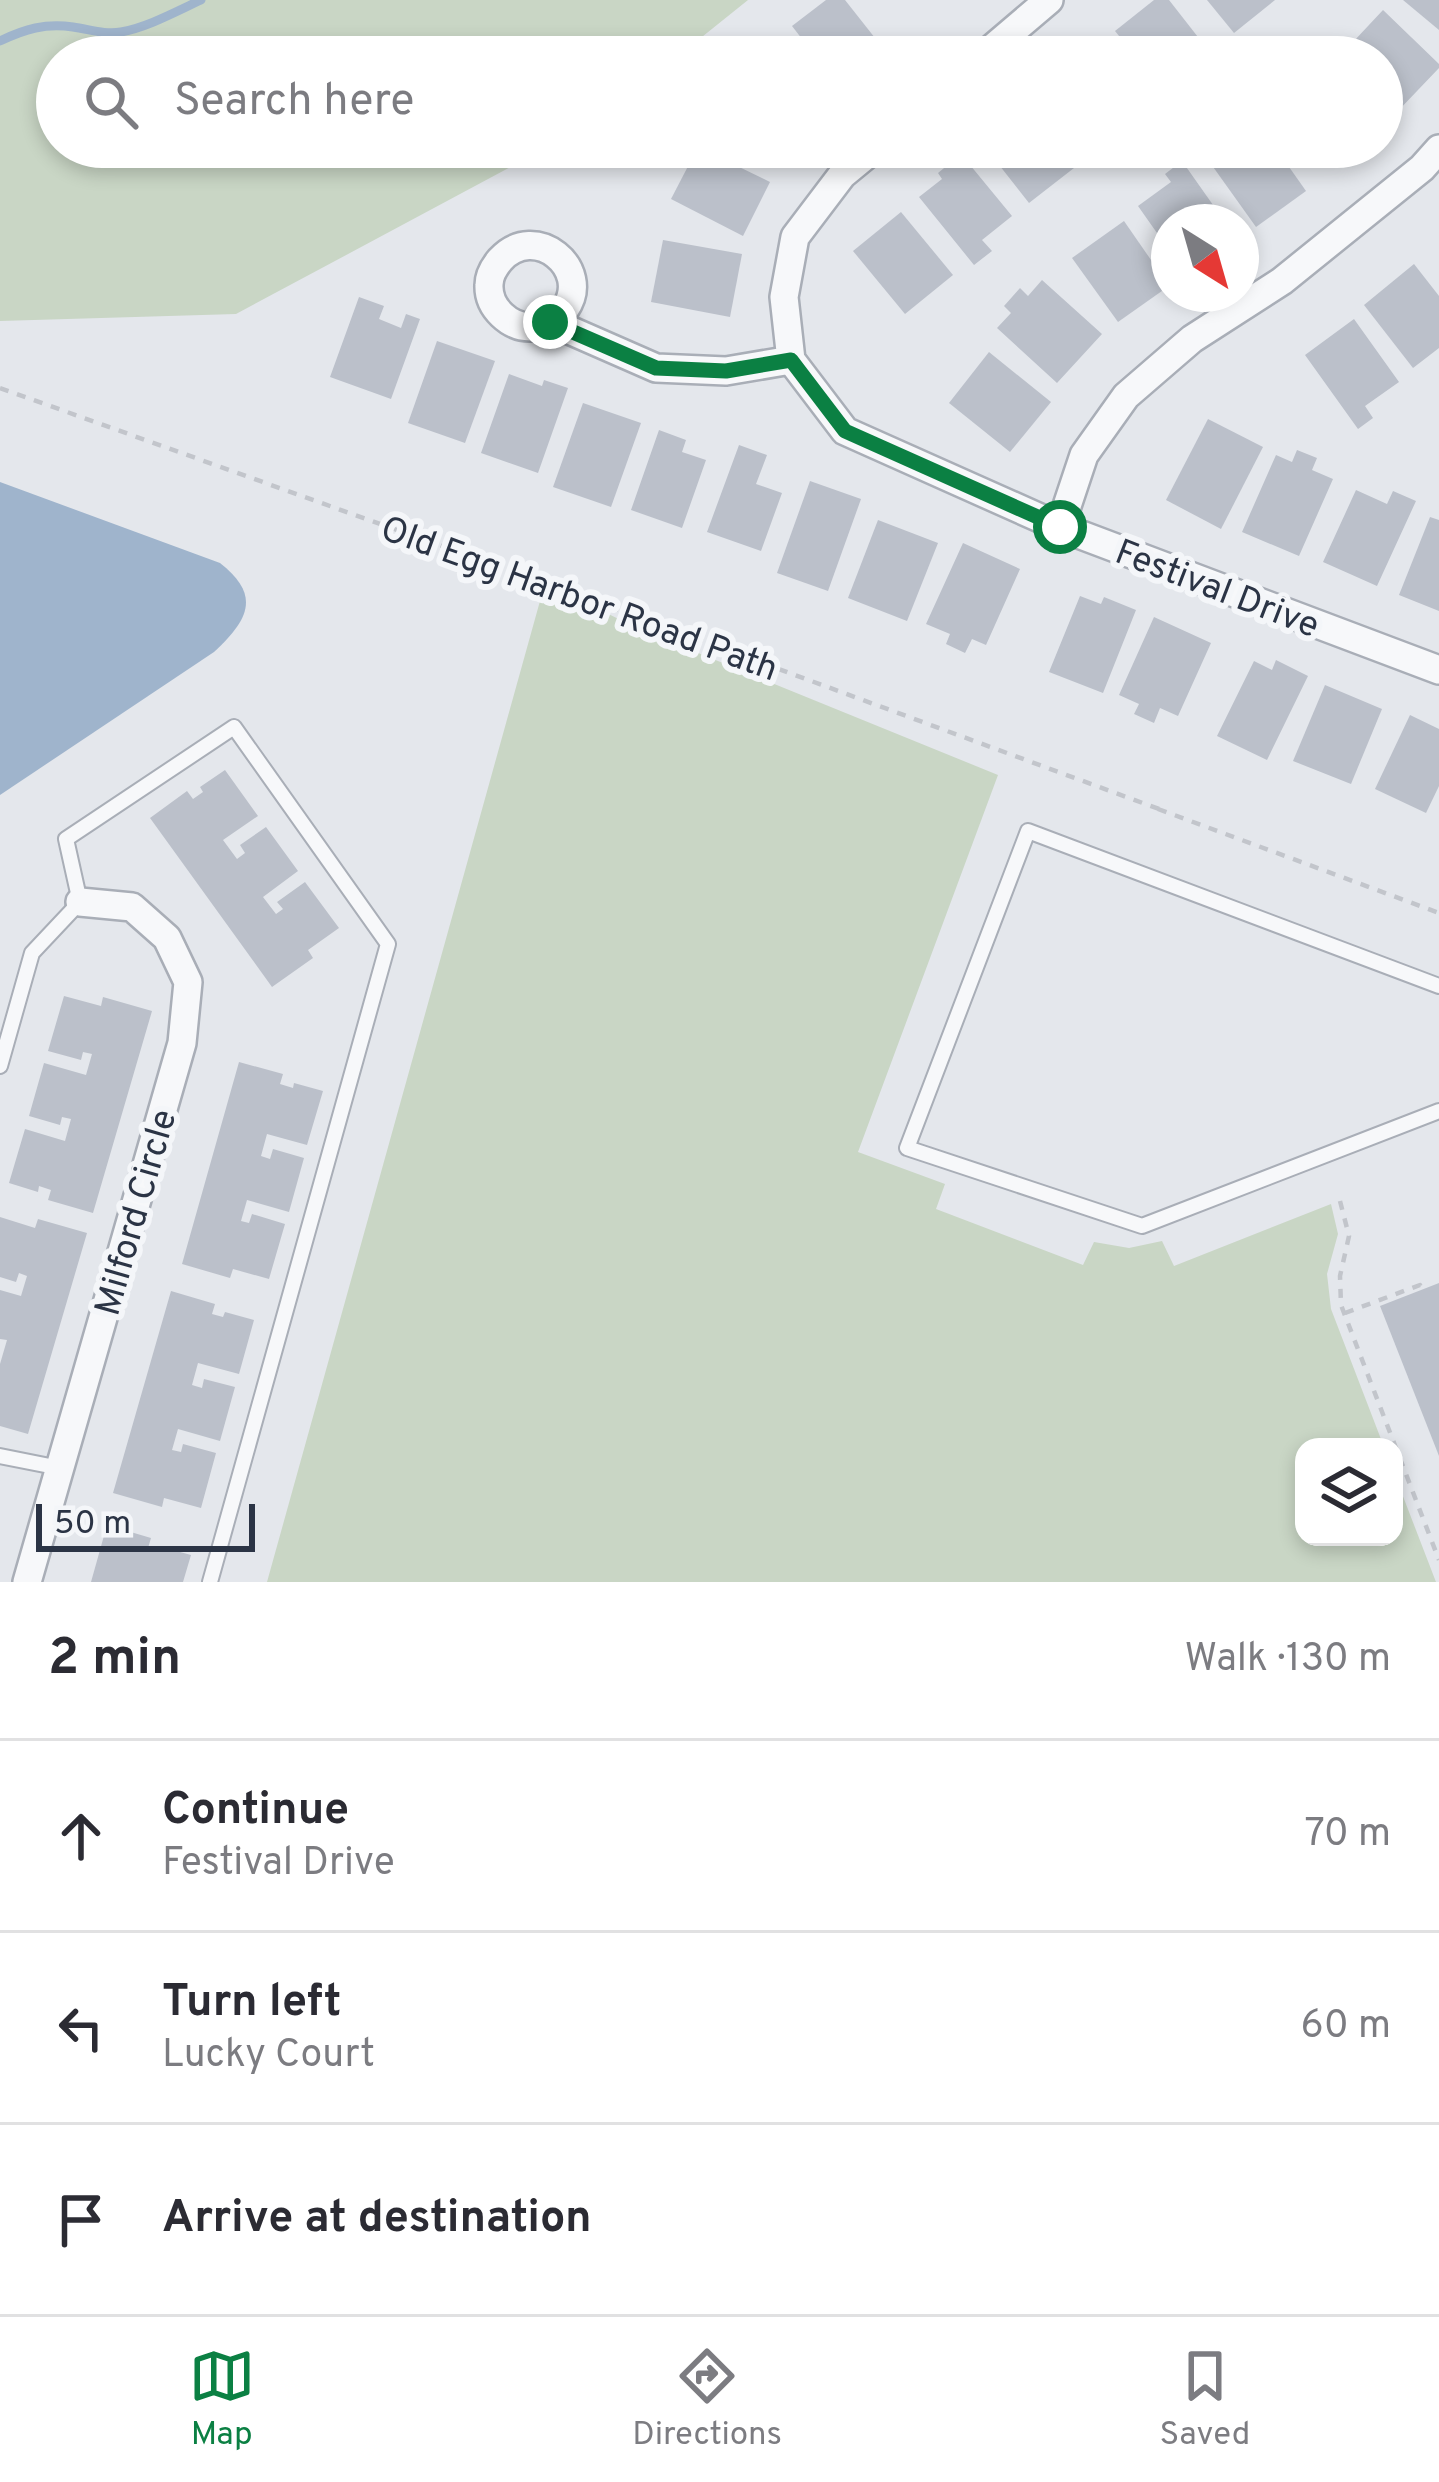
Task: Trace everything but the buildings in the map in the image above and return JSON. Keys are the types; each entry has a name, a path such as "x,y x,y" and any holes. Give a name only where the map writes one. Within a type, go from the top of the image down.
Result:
{"street":[{"path":"1007,36 1049,0"},
{"path":"1060,527 1084,455 1126,396 1192,339 1282,281 1439,149"},
{"path":"550,322 656,368 726,371 791,360 784,297 795,237 851,168"},
{"name":"Festival Drive","path":"791,360 845,431 1060,527 1439,670"},
{"name":"Milford Circle","path":"27,1582 182,1043 188,982 167,938 131,907 80,902"}],"lane":[{"path":"0,1066 32,953 80,902 66,838 234,727 388,944 210,1582"},
{"path":"1439,986 1028,831 907,1148 1142,1226 1439,1112"},
{"path":"0,1456 60,1468"}],"path":[{"name":"Old Egg Harbor Road Path","path":"0,388 1439,913"},
{"path":"1340,1201 1349,1236 1340,1276 1341,1305 1439,1560"},
{"path":"1345,1313 1420,1285 1422,1290"}],"green space":[{"path":"0,0 748,0 703,36 36,36 36,168 509,168 236,314 0,321"},
{"path":"545,583 637,628 998,775 858,1152 945,1184 936,1209 1083,1265 1094,1242 1129,1248 1162,1241 1174,1266 1331,1204 1338,1234 1327,1274 1331,1309 1381,1438 1295,1438 1295,1546 1403,1546 1403,1496 1436,1582 267,1582"}],"water":[{"path":"0,482 220,563 242,586 246,608 214,652 0,795"}],"waterway":[{"path":"0,41 53,26 121,32 201,0"}],"route":[{"path":"550,322 656,368 726,371 791,360 845,431 1060,527"}]}
